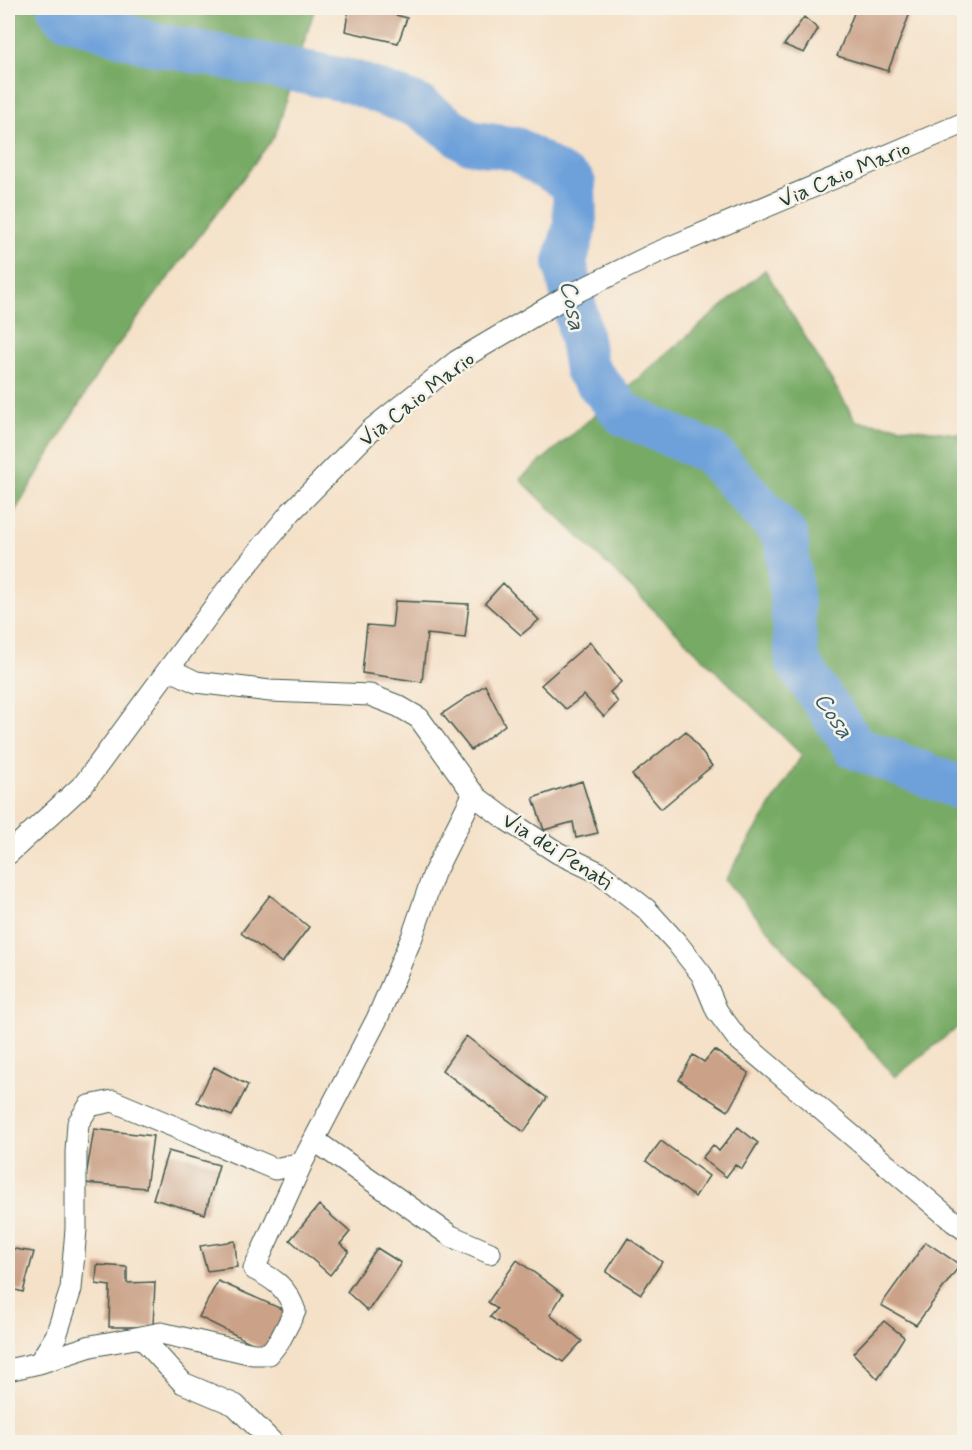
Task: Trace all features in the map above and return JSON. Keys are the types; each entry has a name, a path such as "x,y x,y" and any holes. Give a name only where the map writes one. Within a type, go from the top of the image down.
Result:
{"street":[{"name":"Via Caio Mario","path":"8,854 84,784 226,591 291,512 372,429 458,361 564,298 654,254 964,123"},
{"name":"Via dei Penati","path":"169,669 196,682 270,691 370,696 398,706 418,718 474,793 507,820 558,853 600,873 646,909 702,975 717,1011 737,1038 964,1229"},
{"path":"8,1370 39,1363 91,1346 161,1333 253,1354 269,1354 296,1311 290,1296 274,1280 254,1269 302,1163 377,1019 412,937 434,873 474,793"},
{"path":"39,1363 56,1336 71,1288 76,1229 78,1123 89,1106 113,1101 275,1169 302,1163"},
{"path":"314,1140 451,1236 490,1253"},
{"path":"141,1337 183,1383 235,1405 272,1443"}],"green space":[{"path":"8,8 315,8 274,137 102,366 8,523"},
{"path":"765,270 856,421 964,435 964,1022 895,1077 725,880 802,755 520,479"}],"building":[{"path":"349,8 370,8 407,18 398,43 345,31"},
{"path":"856,8 892,8 910,13 888,71 837,56"},
{"path":"804,17 818,29 804,53 784,45"},
{"path":"503,583 539,620 521,635 485,603"},
{"path":"395,601 469,604 465,638 427,634 422,682 362,673 367,625 392,627"},
{"path":"590,642 621,682 610,692 618,702 604,717 584,695 566,709 541,685"},
{"path":"485,685 505,725 471,750 442,714"},
{"path":"686,731 712,766 661,809 632,775"},
{"path":"582,781 598,833 576,838 573,822 544,830 533,798"},
{"path":"270,895 309,927 282,963 241,933"},
{"path":"466,1036 547,1098 524,1132 442,1070"},
{"path":"714,1050 749,1073 728,1111 679,1080 693,1055 704,1062"},
{"path":"214,1067 248,1085 232,1116 197,1102"},
{"path":"738,1127 758,1143 742,1169 735,1165 726,1177 702,1158 713,1145 719,1151"},
{"path":"94,1129 153,1136 146,1188 85,1183"},
{"path":"661,1141 709,1176 695,1197 646,1161"},
{"path":"168,1151 219,1165 205,1214 153,1199"},
{"path":"319,1205 350,1232 340,1244 349,1251 330,1275 290,1240"},
{"path":"628,1238 662,1262 641,1294 606,1272"},
{"path":"235,1241 237,1267 207,1271 200,1246"},
{"path":"926,1242 960,1265 916,1325 881,1305"},
{"path":"8,1248 34,1252 23,1292 8,1288"},
{"path":"377,1248 401,1263 368,1311 347,1292"},
{"path":"517,1260 563,1294 550,1315 582,1341 563,1362 490,1317 497,1309 488,1302"},
{"path":"97,1265 127,1267 127,1283 155,1282 153,1327 109,1327 110,1286 96,1284"},
{"path":"218,1281 286,1311 266,1350 199,1317"},
{"path":"884,1321 904,1337 878,1379 853,1353"}],"waterway":[{"name":"Cosa","path":"59,8 65,16 149,43 350,81 418,106 469,142 516,149 574,184 575,226 565,262 586,369 625,415 711,453 786,536 797,662 855,747 960,788 964,787"}]}
